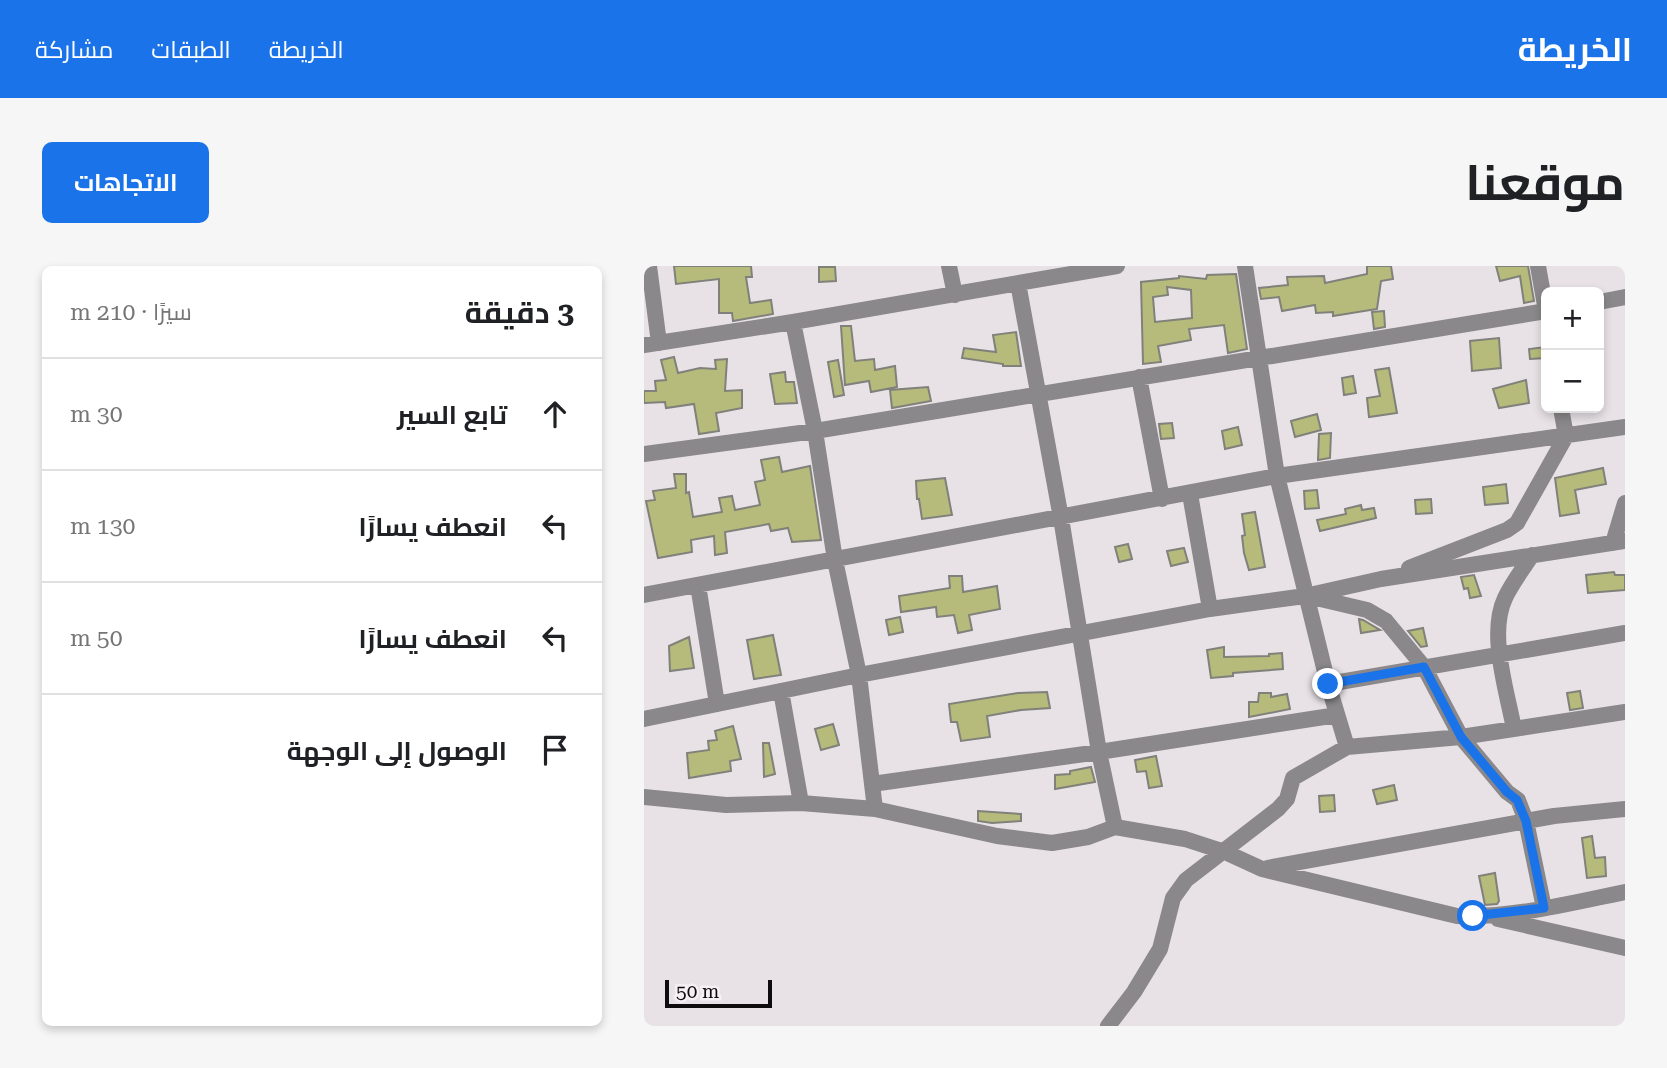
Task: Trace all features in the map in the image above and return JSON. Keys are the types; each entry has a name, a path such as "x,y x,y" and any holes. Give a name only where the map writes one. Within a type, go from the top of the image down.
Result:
{"street":[{"path":"649,266 651,344 1117,266"},
{"path":"949,266 955,295"},
{"path":"1245,266 1277,476 1305,596 1347,747"},
{"path":"1538,266 1542,287"},
{"path":"1018,283 1061,518 1099,752 1115,827"},
{"path":"1604,301 1625,297"},
{"path":"644,454 815,431 1541,312"},
{"path":"793,322 815,431 835,560 859,675 875,809"},
{"path":"1139,377 1162,499"},
{"path":"1381,579 1507,530 1517,523 1566,436 1562,413"},
{"path":"644,595 1277,476 1625,427"},
{"path":"1190,494 1210,609"},
{"path":"644,719 859,675 1210,609 1305,596 1381,579 1619,542 1625,503"},
{"path":"1514,729 1500,654 1499,617 1505,597 1532,555"},
{"path":"698,585 717,704"},
{"path":"1305,596 1367,610 1386,621 1424,667 1461,737 1507,792 1517,800 1526,821 1544,908"},
{"path":"1328,684 1625,633"},
{"path":"780,691 801,803"},
{"path":"1108,1026 1135,992 1160,948 1173,898 1186,880 1278,809 1287,799 1293,778 1347,747 1461,737 1625,713"},
{"path":"872,784 1336,715"},
{"path":"644,797 726,805 801,803 875,809 997,836 1052,843 1088,837 1115,827 1185,839 1262,869 1458,916 1487,916 1544,908 1625,892"},
{"path":"1262,869 1554,816 1625,809"},
{"path":"1487,916 1625,948"}],"building":[{"path":"674,266 751,266 752,277 746,277 750,303 771,300 773,314 733,321 732,313 719,313 719,279 676,284"},
{"path":"1367,266 1391,266 1393,279 1381,281 1377,309 1333,316 1333,312 1316,313 1315,305 1282,311 1279,297 1261,299 1259,288 1288,285 1287,277 1324,276 1325,283 1367,274"},
{"path":"1496,266 1528,266 1534,301 1524,303 1520,276 1500,281"},
{"path":"819,267 835,267 836,281 819,282"},
{"path":"1236,274 1247,349 1228,353 1224,325 1189,329 1191,340 1158,346 1161,362 1143,364 1141,282 1179,276 1206,279 1207,275","holes":["1167,287 1191,290 1192,318 1155,322 1153,297 1168,295"]},
{"path":"1384,311 1385,327 1374,329 1372,312"},
{"path":"841,326 851,326 855,361 874,359 875,370 895,366 897,387 871,392 869,381 845,385"},
{"path":"1016,332 1021,366 1003,366 962,358 964,348 996,352 993,335"},
{"path":"1499,338 1501,368 1472,371 1470,341"},
{"path":"1541,348 1541,358 1530,359 1529,349"},
{"path":"674,357 678,373 700,368 716,369 715,360 727,359 725,391 742,390 742,408 716,413 719,431 699,434 694,404 666,408 665,402 644,403 644,391 656,391 655,381 666,380 661,360"},
{"path":"838,360 844,395 834,397 828,362"},
{"path":"1389,368 1397,413 1369,417 1367,398 1380,396 1375,370"},
{"path":"785,372 786,382 794,382 797,403 775,404 770,374"},
{"path":"1353,376 1356,393 1344,395 1342,378"},
{"path":"1526,380 1529,403 1499,408 1493,389"},
{"path":"928,387 931,401 892,408 890,390"},
{"path":"1317,414 1321,430 1295,437 1291,421"},
{"path":"1172,423 1174,438 1161,439 1159,424"},
{"path":"1238,427 1242,445 1225,449 1222,431"},
{"path":"1331,433 1330,458 1318,460 1319,434"},
{"path":"779,457 782,472 810,466 821,540 792,542 788,528 771,531 769,524 725,532 727,553 715,555 714,536 691,540 692,552 658,558 646,501 655,500 653,491 676,488 674,474 686,474 686,493 689,492 693,517 722,512 719,498 732,496 735,510 760,505 755,482 765,480 761,460"},
{"path":"1603,468 1606,484 1575,490 1579,513 1560,516 1555,478"},
{"path":"945,478 952,515 922,519 916,481"},
{"path":"1506,484 1508,503 1485,505 1483,487"},
{"path":"1317,490 1319,508 1305,509 1304,491"},
{"path":"1431,499 1432,513 1416,514 1415,500"},
{"path":"1361,505 1362,510 1374,508 1376,518 1320,531 1317,520 1346,514 1345,509"},
{"path":"1255,512 1265,567 1249,570 1244,553 1242,514"},
{"path":"1128,544 1132,559 1119,562 1115,547"},
{"path":"1184,548 1188,562 1171,566 1167,551"},
{"path":"1614,572 1615,575 1625,575 1625,590 1588,593 1586,575"},
{"path":"1474,575 1481,596 1470,598 1468,588 1464,589 1461,577"},
{"path":"949,576 962,576 963,592 997,586 1000,609 969,615 972,630 958,633 954,615 937,617 936,607 901,612 899,596 950,588"},
{"path":"900,617 903,632 889,635 886,620"},
{"path":"1359,619 1363,620 1380,630 1361,633"},
{"path":"1423,628 1427,646 1421,647 1408,631"},
{"path":"773,635 781,675 754,679 747,640"},
{"path":"689,637 694,668 670,671 669,646"},
{"path":"1224,647 1224,657 1282,653 1283,669 1233,673 1233,676 1211,678 1207,650"},
{"path":"1580,691 1583,708 1570,710 1567,693"},
{"path":"1047,692 1050,708 987,716 990,737 961,741 957,722 951,722 949,704 1018,693"},
{"path":"1259,693 1271,693 1271,697 1287,694 1290,709 1249,717 1249,702 1258,702"},
{"path":"833,724 839,745 821,750 815,729"},
{"path":"733,726 741,759 730,761 731,771 689,778 687,753 709,750 708,741 717,740 715,731"},
{"path":"763,743 769,743 775,774 764,777"},
{"path":"1156,756 1162,786 1149,788 1146,771 1137,772 1135,760"},
{"path":"1091,767 1095,782 1055,789 1055,775 1070,774 1070,771"},
{"path":"1394,785 1397,800 1377,804 1373,790"},
{"path":"1334,795 1335,811 1320,812 1319,796"},
{"path":"978,811 1021,814 1021,821 978,821"},
{"path":"1592,836 1595,858 1605,857 1606,876 1587,878 1582,838"},
{"path":"1495,873 1499,901 1497,904 1485,905 1479,876"}],"route":[{"path":"1328,684 1424,667 1461,737 1507,792 1517,800 1526,821 1544,908 1473,916"}]}
